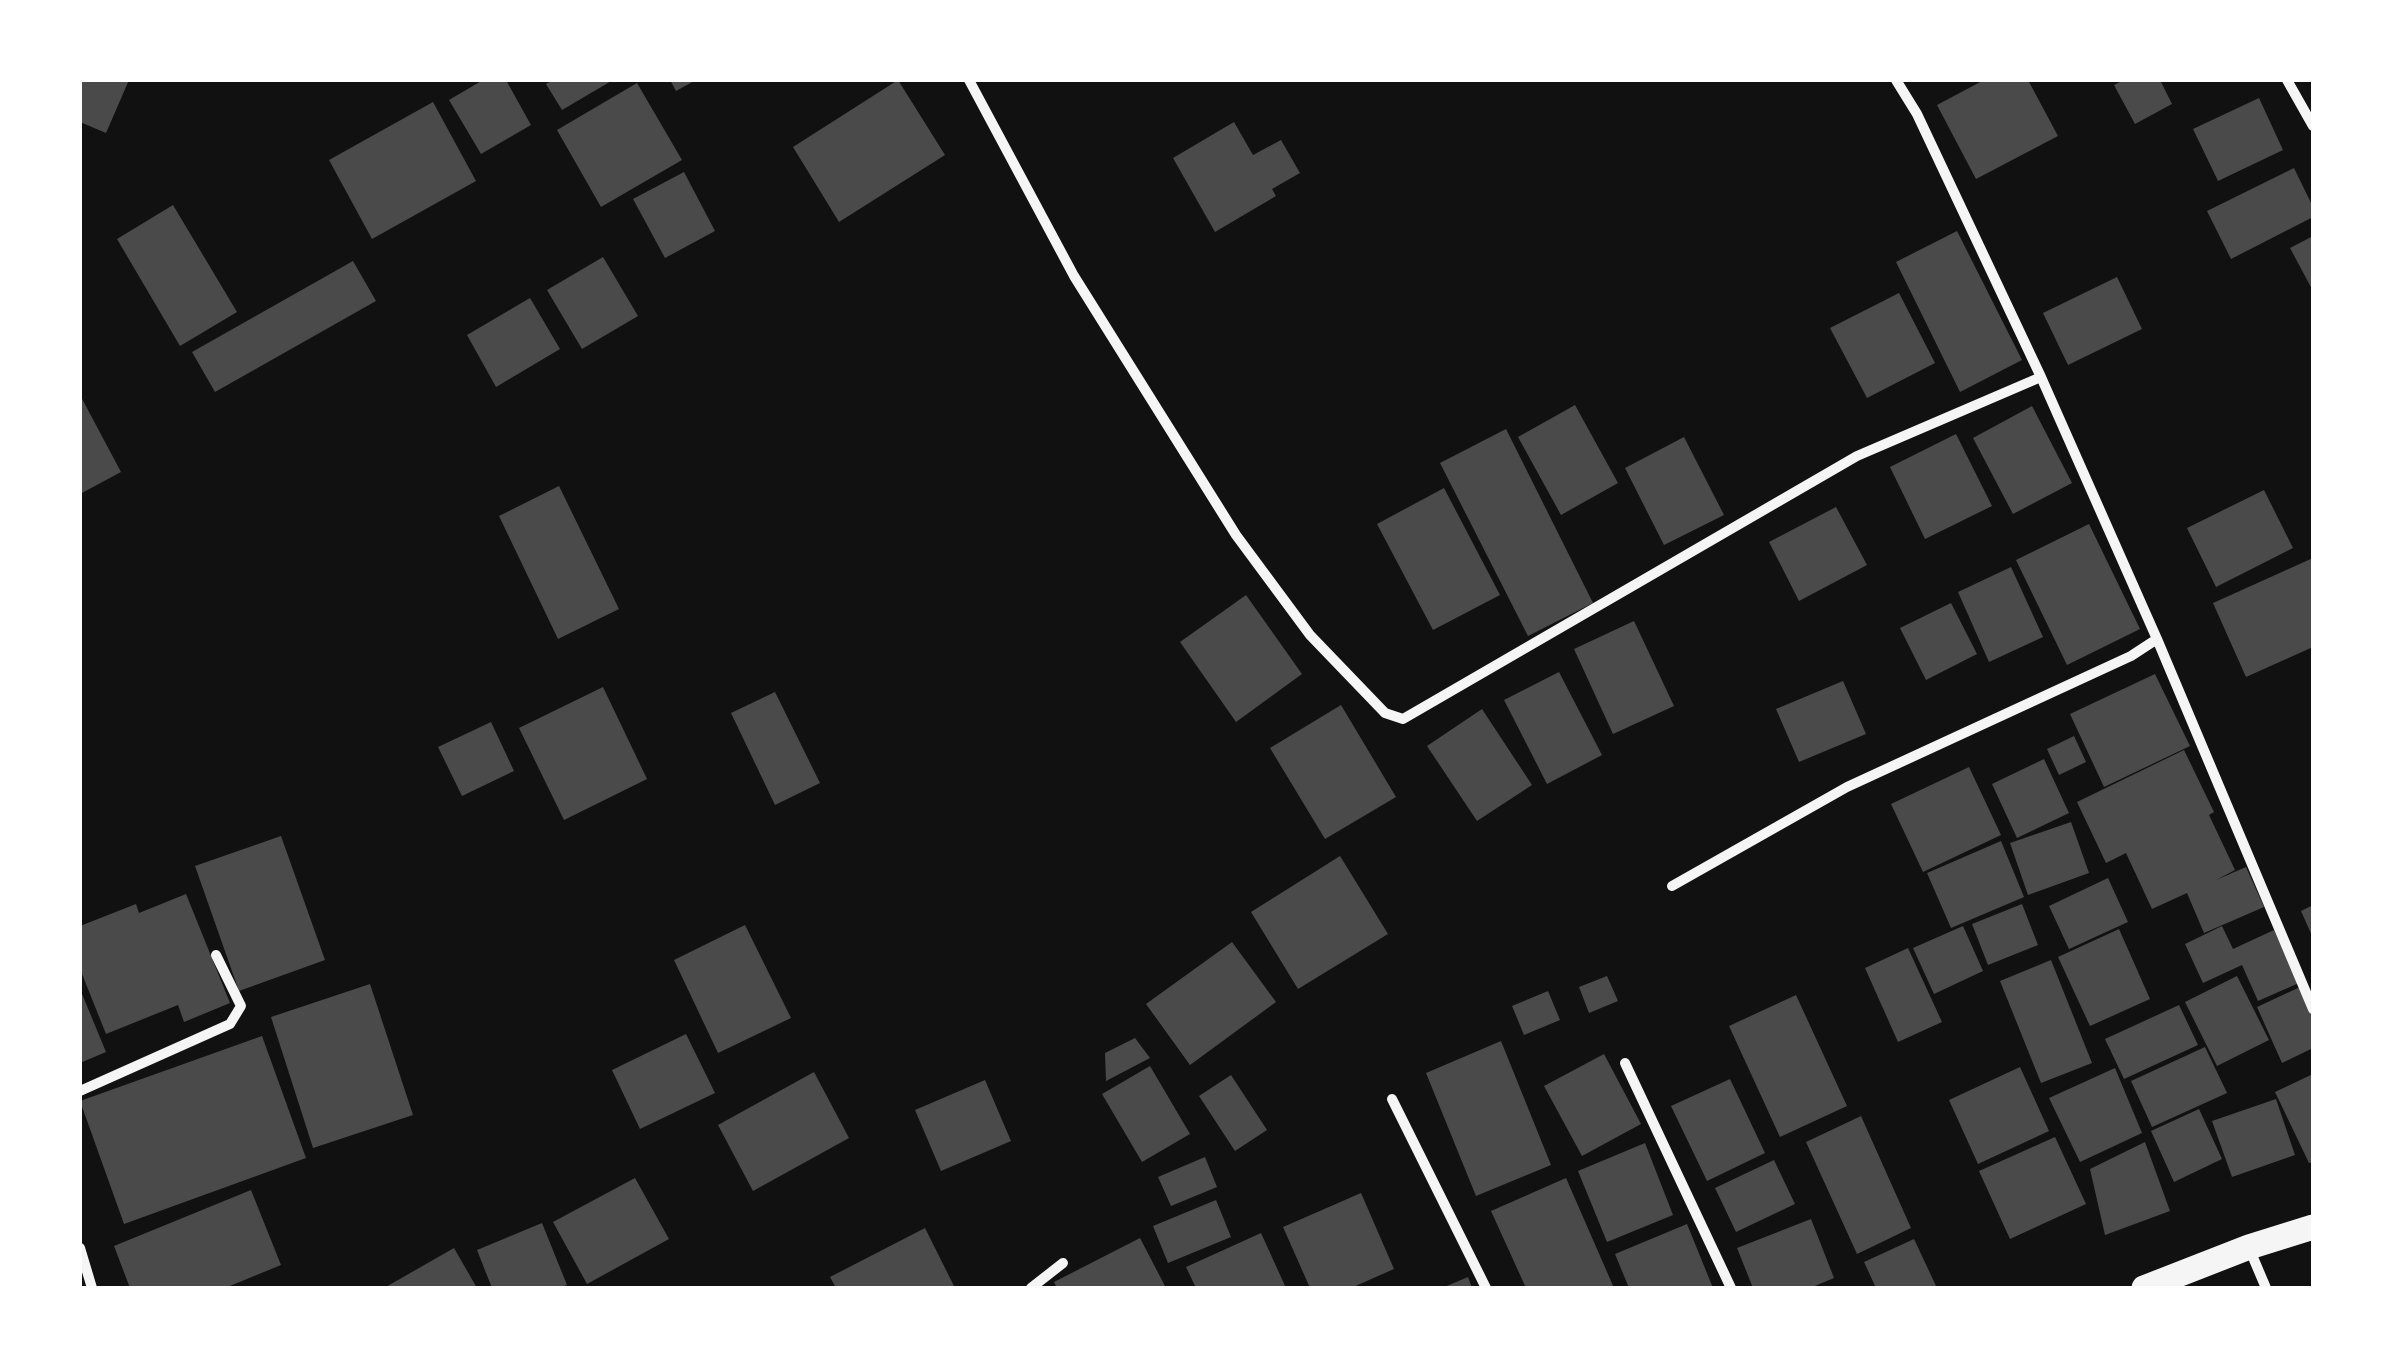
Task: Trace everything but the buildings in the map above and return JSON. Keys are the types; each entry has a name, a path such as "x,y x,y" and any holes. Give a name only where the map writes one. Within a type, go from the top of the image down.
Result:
{"main road":[{"path":"2144,1288 2313,1227"}],"street":[{"path":"969,80 1074,276 1236,535 1322,647 1385,713 1403,719 1858,456 2041,376"},
{"path":"1896,80 1917,114 2041,376 2158,640 2313,1009"},
{"path":"2287,80 2313,126"},
{"path":"1672,886 1847,787 2158,640"},
{"path":"80,1090 230,1024 241,1006 216,955"},
{"path":"1625,1062 1731,1288"},
{"path":"1392,1099 1486,1288"},
{"path":"80,1248 92,1288"},
{"path":"2249,1248 2266,1288"},
{"path":"1031,1288 1062,1263"}]}
